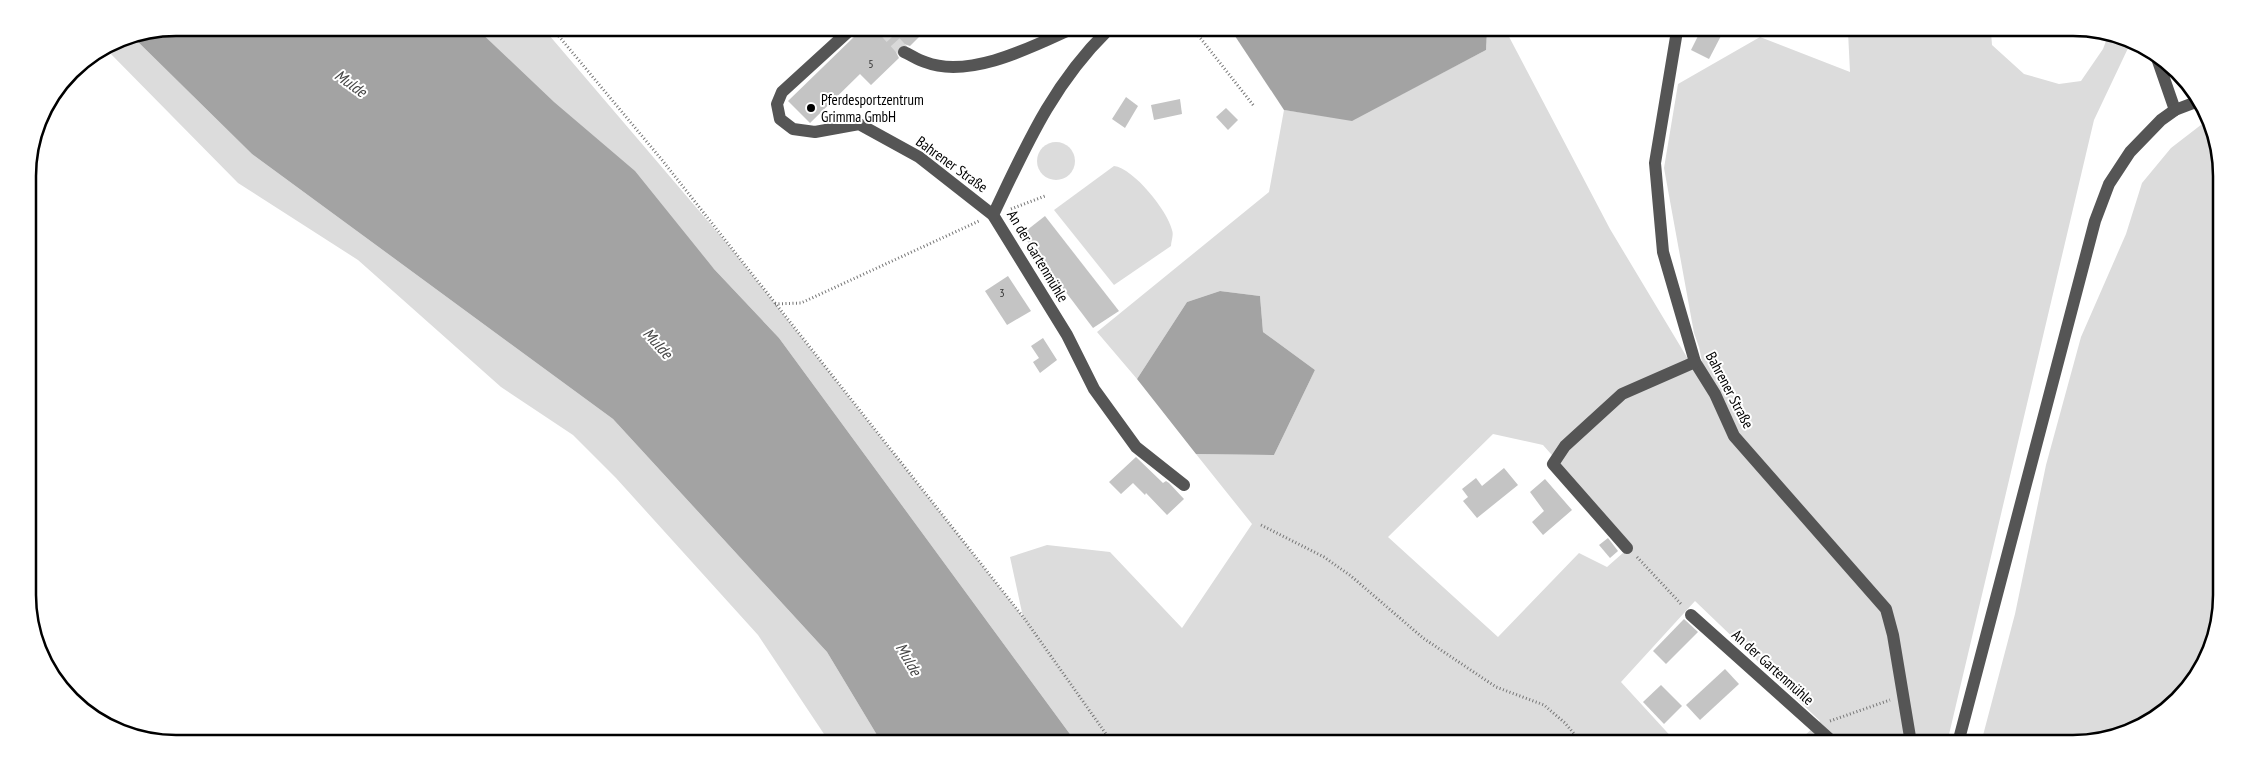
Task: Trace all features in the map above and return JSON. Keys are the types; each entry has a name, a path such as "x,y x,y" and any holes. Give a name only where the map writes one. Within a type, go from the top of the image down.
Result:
{"street":[{"name":"Bahrener Straße","path":"843,36 782,92 777,104 780,119 793,129 814,132 859,124 919,157 993,215"},
{"path":"904,52 926,63 951,66 978,65 1053,36"},
{"name":"An der Gartenmühle","path":"1103,36 1062,83 1036,124 993,215 1067,335 1099,396 1136,447 1184,485"},
{"name":"Bahrener Straße","path":"1676,36 1655,163 1663,252 1696,362 1715,394 1734,436 1886,609 1893,635 1902,696 1910,734"},
{"path":"2160,67 2175,110"},
{"path":"1960,734 2096,221 2109,184 2130,152 2161,120 2175,110 2192,103"},
{"path":"1627,548 1553,464 1566,446 1622,394 1696,362"},
{"name":"An der Gartenmühle","path":"1691,615 1824,734"}],"path":[{"path":"559,36 662,160 1024,618 1106,735"},
{"path":"1199,36 1254,106"},
{"path":"775,304 801,303 993,215 1045,196"},
{"path":"1261,525 1324,557 1351,576 1423,638 1496,687 1544,705 1566,723 1575,734"},
{"path":"1627,548 1691,615"},
{"path":"1820,731 1827,722 1902,696"}],"shaded area":[{"path":"484,36 550,36 730,247 1023,617 1010,557 1047,545 1110,552 1182,628 1252,524 1196,454 1274,455 1315,370 1263,332 1260,296 1220,291 1187,302 1137,379 1097,332 1269,192 1284,110 1352,120 1486,50 1487,36 1509,36 1610,229 1709,394 1699,347 1694,333 1664,168 1678,84 1760,37 1850,72 1848,36 1991,36 1992,45 2024,74 2059,84 2081,81 2103,49 2106,40 2128,48 2094,120 1949,734 1806,734 1820,721 1695,601 1621,682 1669,734 1070,735 779,338 714,269","holes":["1493,434 1543,445 1632,545 1607,567 1579,553 1498,637 1388,537"]},
{"path":"138,42 252,154 613,419 827,652 877,735 824,735 758,635 616,478 573,435 501,387 358,260 238,183 110,53"},
{"path":"2202,124 2210,149 2213,176 2213,595 2208,631 2198,657 2178,687 2158,706 2127,724 2100,732 2082,734 1983,734 2015,614 2046,465 2081,337 2126,234 2142,183 2171,148"},
{"path":"1056,142 1070,147 1075,161 1070,175 1056,180 1042,175 1037,161 1042,147"},
{"path":"1114,166 1131,174 1149,192 1164,212 1173,234 1171,246 1114,285 1054,210"}],"water":[{"name":"Mulde","path":"176,36 484,36 554,102 635,171 714,269 779,338 1070,735 877,735 827,652 613,419 252,154 138,42 158,37"},
{"path":"1235,36 1487,36 1486,50 1352,121 1284,110"},
{"path":"1220,291 1260,296 1263,332 1315,370 1274,455 1196,454 1137,379 1187,302"}],"building":[{"path":"855,36 920,36 910,46 904,44 899,46 896,52 899,58 871,85 860,74 810,123 788,101"},
{"path":"1698,36 1721,36 1709,59 1691,50"},
{"path":"1126,97 1138,106 1125,128 1112,119"},
{"path":"1180,99 1182,114 1154,120 1151,105"},
{"path":"1226,108 1238,120 1228,130 1216,117"},
{"path":"1045,216 1119,311 1093,328 1022,234"},
{"path":"1008,276 1031,311 1007,325 985,291"},
{"path":"1043,338 1057,360 1040,373 1033,362 1039,358 1031,346"},
{"path":"1136,457 1163,483 1166,481 1169,483 1184,499 1167,515 1146,493 1145,495 1133,483 1121,494 1109,482"},
{"path":"1504,468 1518,485 1477,518 1463,501 1468,497 1462,489 1476,478 1482,486"},
{"path":"1545,479 1572,510 1543,535 1532,522 1544,511 1530,492"},
{"path":"1608,538 1618,551 1610,558 1599,545"},
{"path":"1684,619 1698,632 1666,664 1653,651"},
{"path":"1725,669 1739,684 1700,720 1686,705"},
{"path":"1661,685 1682,706 1664,724 1643,702"}],"tunnel":[{"path":"889,36 904,52"}],"place":[{"name":"Pferdesportzentrum Grimma GmbH","path":"811,108"}]}
